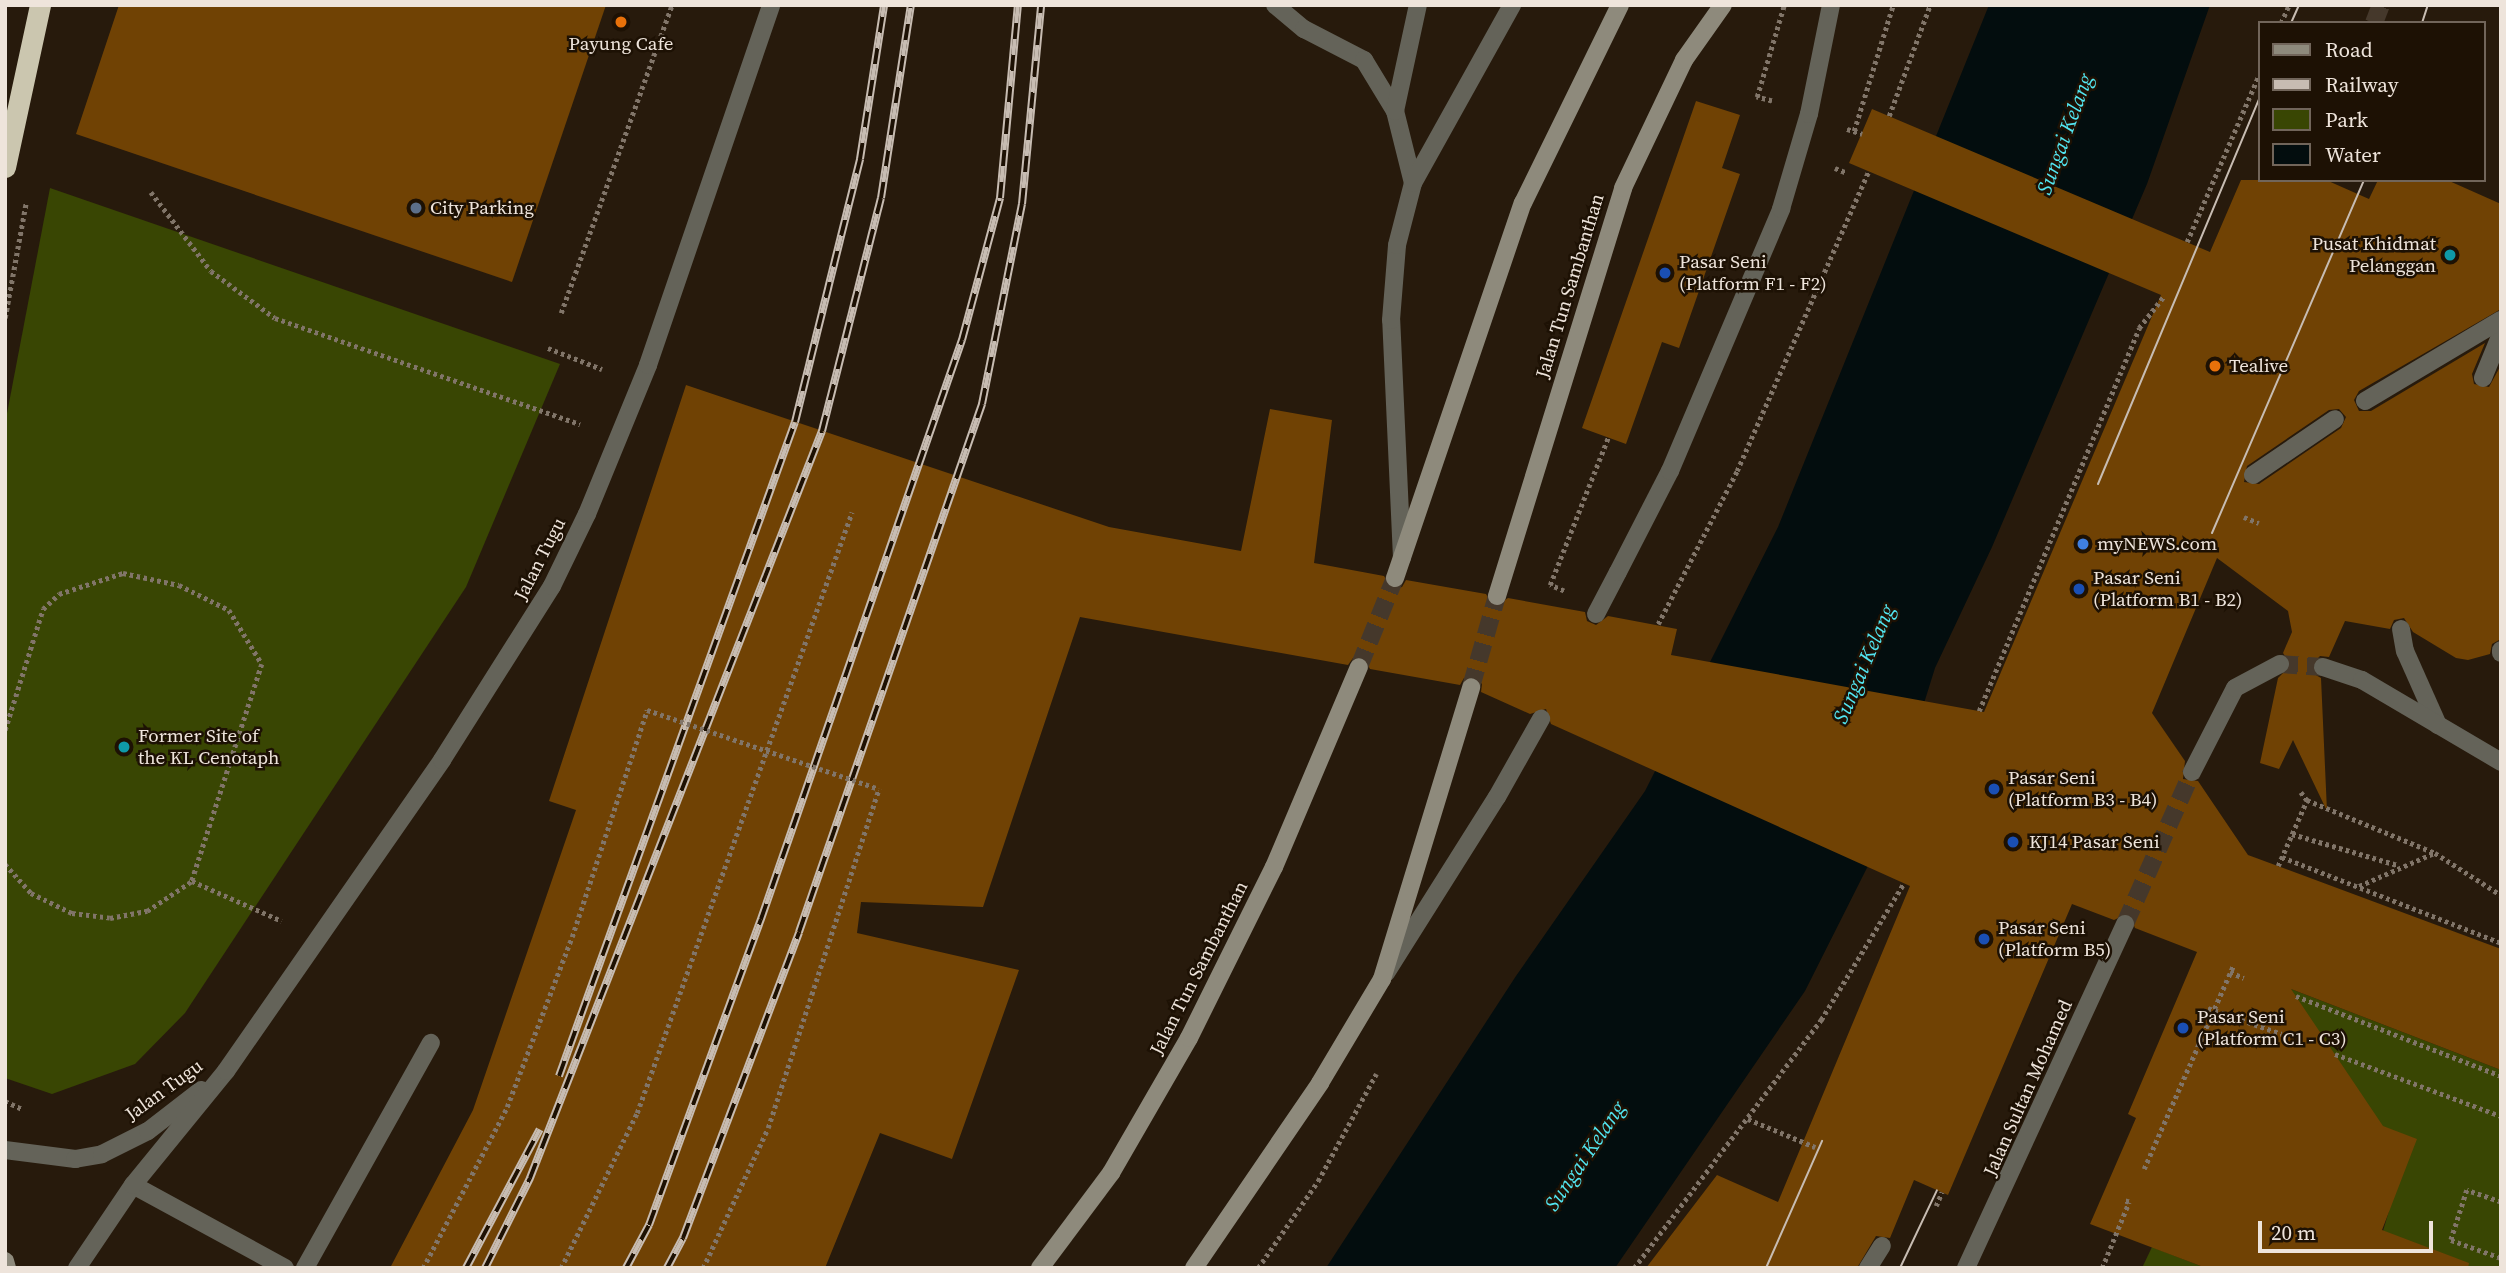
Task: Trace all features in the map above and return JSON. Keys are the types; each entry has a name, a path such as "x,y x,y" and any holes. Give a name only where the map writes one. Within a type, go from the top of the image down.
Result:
{"highway":[{"path":"5,167 40,5"}],"main road":[{"path":"1395,578 1523,203 1620,5"},
{"name":"Jalan Tun Sambanthan","path":"1497,596 1623,188 1684,60 1723,5"},
{"name":"Jalan Tun Sambanthan","path":"1040,1268 1111,1173 1189,1038 1273,867 1359,667"},
{"path":"1194,1268 1320,1083 1382,979 1471,687"},
{"path":"5,1261 6,1268"}],"street":[{"name":"Jalan Tugu","path":"77,1268 132,1185 226,1071 442,760 551,586 587,514 648,365 771,5"},
{"path":"1275,5 1304,29 1364,60 1395,111 1413,183"},
{"path":"1395,111 1419,5"},
{"path":"1402,561 1391,320 1397,245 1413,183 1512,5"},
{"path":"1598,611 1670,471 1781,209 1809,114 1831,5"},
{"path":"2365,401 2501,320"},
{"path":"2483,378 2501,334"},
{"path":"2253,475 2335,419"},
{"path":"2401,629 2404,651 2438,725"},
{"path":"2192,772 2235,688 2280,664"},
{"path":"2323,667 2362,680 2501,762"},
{"path":"1382,979 1497,797 1541,719"},
{"name":"Jalan Sultan Mohamed","path":"1966,1268 2125,924"},
{"path":"305,1268 431,1043"},
{"name":"Jalan Tugu","path":"5,1150 75,1159 102,1154 148,1130 226,1071"},
{"path":"132,1185 285,1268"},
{"path":"1868,1268 1882,1246"}],"path":[{"path":"561,313 672,5"},
{"path":"1780,103 1757,97 1784,5"},
{"path":"1854,131 1893,5"},
{"path":"1889,116 1930,5"},
{"path":"2282,21 2289,5"},
{"path":"2187,243 2258,77"},
{"path":"1840,126 1862,134"},
{"path":"1658,624 1737,471 1842,239 1868,172"},
{"path":"151,192 211,271 275,318 584,426"},
{"path":"1834,236 1842,239"},
{"path":"1979,711 2090,452 2139,328 2164,296"},
{"path":"548,348 608,372"},
{"path":"579,437 589,415"},
{"path":"1598,611 1550,585 1608,438"},
{"path":"561,1268 637,1113 769,753 852,512"},
{"path":"2237,513 2259,523"},
{"path":"5,730 43,609 59,594 123,573 179,585 229,610 262,664 192,881 147,911 110,918 72,913 32,893 5,864"},
{"path":"423,1268 507,1107 572,937 647,710 879,789 768,1128 703,1268"},
{"path":"2301,792 2307,800 2435,853 2501,895"},
{"path":"2278,866 2307,800"},
{"path":"2292,834 2397,866"},
{"path":"2358,886 2397,866 2435,853"},
{"path":"2282,856 2501,943"},
{"path":"192,881 283,922"},
{"path":"1634,1268 1821,1020 1904,883"},
{"path":"276,932 291,911"},
{"path":"2144,1169 2211,1009 2233,966"},
{"path":"2230,972 2244,978"},
{"path":"2296,996 2501,1076"},
{"path":"2211,1009 2282,1034"},
{"path":"2335,1054 2501,1116"},
{"path":"5,1101 32,1114"},
{"path":"1748,1119 1815,1147"},
{"path":"2501,1202 2467,1190 2451,1240 2501,1258"},
{"path":"1936,1206 1942,1192"},
{"path":"2102,1268 2129,1202 2126,1201"},
{"path":"1666,1226 1675,1231"}],"green space":[{"path":"50,188 560,364 466,587 185,1013 135,1064 52,1094 5,1078 5,424"},
{"path":"2291,989 2501,1070 2501,1268 2404,1268 2383,1231 2389,1211 2202,1057"},
{"path":"2152,1247 2206,1268 2142,1268"}],"water":[{"name":"Sungai Kelang","path":"1989,5 2210,5 2147,184 1992,547 1935,668 1882,838 1805,991 1615,1268 1326,1268 1516,976 1645,791 1778,527"}],"building":[{"name":"City Parking","path":"119,5 606,5 512,282 76,134"},
{"path":"1696,101 1740,115 1722,168 1740,174 1679,348 1662,342 1626,444 1582,428"},
{"path":"1872,109 2210,252 2241,180 2331,182 2369,199 2377,182 2452,182 2501,204 2501,309 2359,391 2354,400 2359,411 2371,411 2485,343 2472,374 2474,384 2489,387 2501,365 2501,639 2492,644 2490,654 2468,660 2456,658 2413,632 2404,618 2394,620 2390,629 2345,621 2329,657 2320,656 2312,664 2314,674 2321,678 2327,811 2293,740 2279,769 2260,763 2278,678 2291,665 2283,653 2292,632 2288,611 2217,558 2152,713 2185,761 2183,779 2198,781 2248,855 2501,949 2501,1070 2291,989 2383,1126 2417,1139 2382,1230 2469,1263 2468,1268 2206,1268 2090,1224 2136,1118 2128,1114 2197,952 2135,928 2129,913 2114,920 2072,904 1948,1195 1914,1180 1890,1238 1876,1236 1857,1268 1646,1268 1717,1175 1778,1202 1910,886 1551,724 1546,709 1530,714 1481,692 1482,684 1475,676 1464,678 1460,685 1370,669 1363,656 1353,658 1348,665 1080,617 983,907 861,902 857,933 1019,970 952,1159 880,1133 825,1268 390,1268 473,1110 576,810 549,801 686,385 1109,527 1241,551 1270,409 1332,420 1314,563 1384,576 1392,589 1402,587 1406,580 1486,594 1494,607 1508,598 1585,612 1587,621 1596,625 1608,616 1677,629 1671,655 1984,712 2161,295 1849,163","holes":["2339,409 2346,417 2341,428 2259,484 2244,482 2247,466 2329,410"]}],"tunnel":[{"path":"2375,21 2381,5"},
{"path":"1359,667 1395,578"},
{"path":"1471,687 1497,596"},
{"path":"2280,664 2323,667"},
{"path":"2125,924 2192,772"}],"tram line":[{"path":"2292,21 2299,5"},
{"path":"2423,21 2428,5"},
{"path":"2098,484 2258,101"},
{"path":"2212,533 2363,182"},
{"path":"1766,1268 1822,1141"},
{"path":"1900,1268 1937,1190"}],"railway":[{"path":"559,1076 795,422 860,159 884,5"},
{"path":"485,1268 530,1178 822,431 881,198 911,5"},
{"path":"626,1268 649,1225 761,919 962,340 1000,198 1018,5"},
{"path":"667,1268 683,1238 799,932 982,404 1022,204 1041,5"},
{"path":"466,1268 540,1129"}],"place":[{"name":"Payung Cafe","path":"621,22"},
{"name":"City Parking","path":"416,208"},
{"name":"Pusat Khidmat Pelanggan","path":"2450,255"},
{"name":"Pasar Seni (Platform F1 - F2)","path":"1665,273"},
{"name":"Tealive","path":"2215,366"},
{"name":"myNEWS.com","path":"2083,544"},
{"name":"Pasar Seni (Platform B1 - B2)","path":"2079,589"},
{"name":"Former Site of the KL Cenotaph","path":"124,747"},
{"name":"Pasar Seni (Platform B3 - B4)","path":"1994,789"},
{"name":"KJ14 Pasar Seni","path":"2013,842"},
{"name":"Pasar Seni (Platform B5)","path":"1984,939"},
{"name":"Pasar Seni (Platform C1 - C3)","path":"2183,1028"}]}
